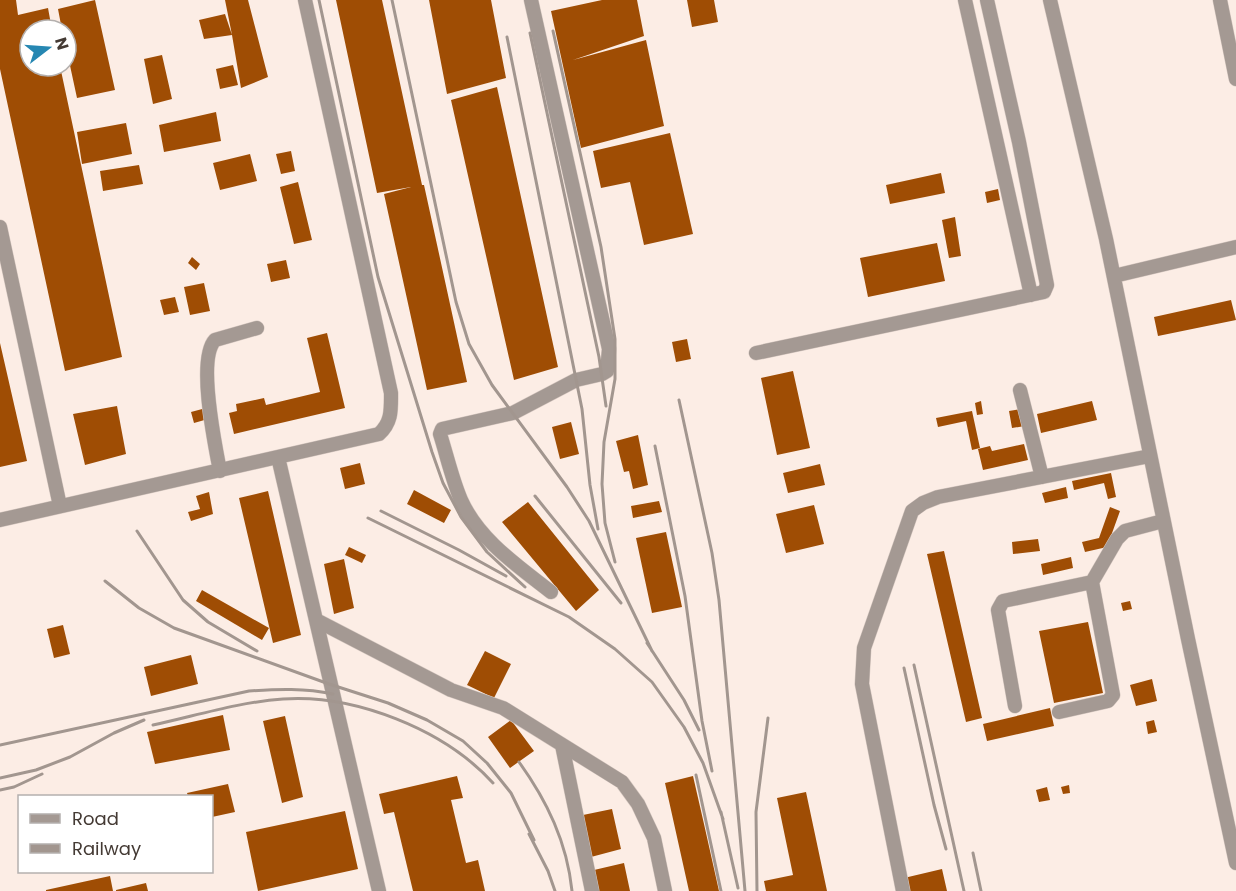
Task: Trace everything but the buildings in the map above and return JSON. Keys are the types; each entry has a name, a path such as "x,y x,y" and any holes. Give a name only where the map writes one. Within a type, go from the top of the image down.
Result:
{"lane":[{"path":"0,520 379,434 386,427 392,415 391,393 305,0"},
{"path":"531,0 609,349 607,371 576,380 513,413 442,429 440,434 461,501 482,534 550,592"},
{"path":"965,0 1031,295"},
{"path":"756,353 1044,292 1047,285 1019,142 987,0"},
{"path":"1050,0 1114,276 1163,521 1236,863"},
{"path":"1220,0 1236,79"},
{"path":"0,227 60,506"},
{"path":"1114,276 1236,247"},
{"path":"220,471 207,373 211,345 215,340 257,328"},
{"path":"1020,390 1042,477"},
{"path":"903,891 862,684 864,648 912,511 923,503 938,497 1150,456"},
{"path":"278,457 379,891"},
{"path":"1059,712 1108,701 1113,695 1092,582 1117,539 1125,531 1163,521"},
{"path":"1015,706 998,610 1003,601 1092,582"},
{"path":"316,620 451,690 503,708 622,782 638,804 654,838 665,891"},
{"path":"561,744 592,891"}],"railway":[{"path":"319,0 378,277 432,452 443,483 461,517 487,552 525,587"},
{"path":"392,0 456,302 469,344 492,385 567,487 589,521 652,651"},
{"path":"553,31 601,247 615,339 615,379 604,442 602,484 605,523 615,562"},
{"path":"530,33 599,357 606,406"},
{"path":"507,37 582,409 590,485 598,529"},
{"path":"679,400 712,553 719,600 745,891"},
{"path":"655,446 685,596 702,721 712,771"},
{"path":"535,496 621,603"},
{"path":"381,511 506,576"},
{"path":"368,518 569,617 615,649 652,682 684,727 703,763 723,819"},
{"path":"137,531 183,600 208,622 257,651"},
{"path":"105,581 139,608 174,628 388,703 427,720 463,741 487,763 511,793 534,840"},
{"path":"647,643 684,700 699,730"},
{"path":"914,665 964,891"},
{"path":"904,668 946,849"},
{"path":"0,745 249,691 291,690 333,694"},
{"path":"153,725 234,706 283,699 339,702 368,709 424,731 473,764 493,783"},
{"path":"757,891 756,812 768,718"},
{"path":"0,778 36,770 70,757 144,720"},
{"path":"519,762 547,807 554,823 566,856 572,891"},
{"path":"0,790 14,787 42,774"},
{"path":"696,775 721,891"},
{"path":"721,812 738,888"},
{"path":"529,834 548,871 555,891"},
{"path":"973,853 981,891"}]}
